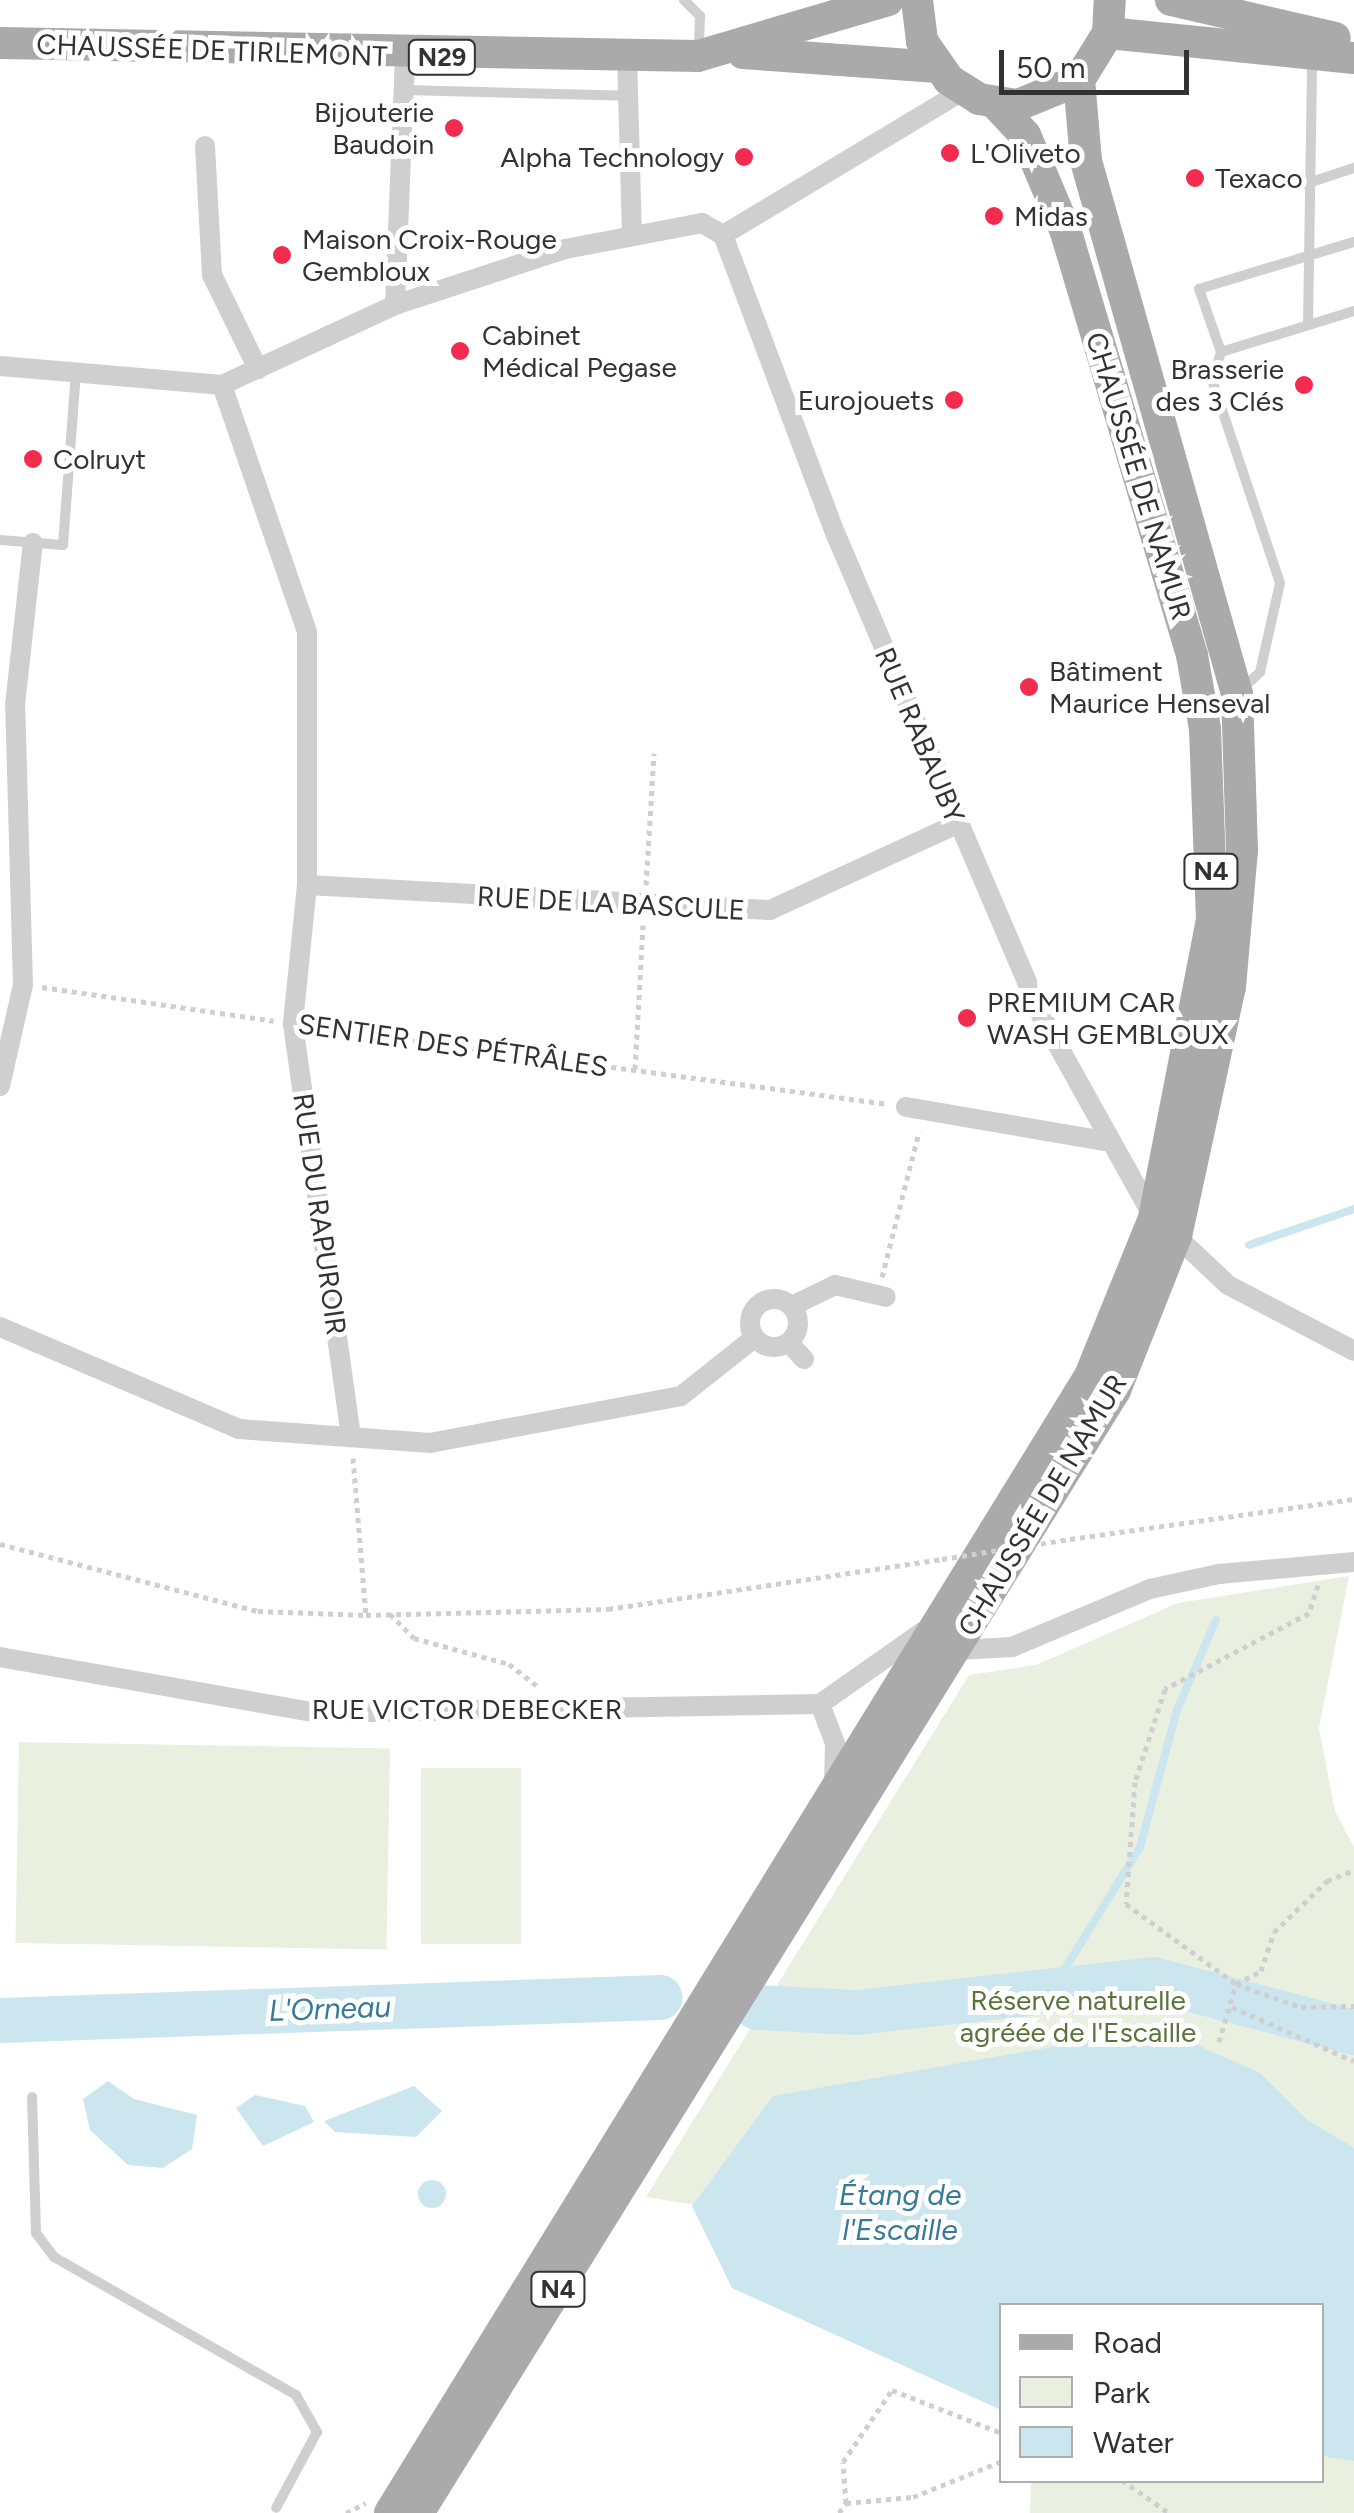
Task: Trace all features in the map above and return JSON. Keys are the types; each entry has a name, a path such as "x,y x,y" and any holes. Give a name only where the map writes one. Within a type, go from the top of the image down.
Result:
{"main road":[{"name":"CHAUSSÉE DE TIRLEMONT","path":"711,54 888,0"},
{"path":"917,0 937,67 963,91 996,104 1040,102 1079,80 1109,16 1312,58 1354,58"},
{"path":"1170,0 1302,36 1354,40"},
{"name":"CHAUSSÉE DE TIRLEMONT","path":"0,42 405,57 711,54 937,67"},
{"name":"CHAUSSÉE DE NAMUR","path":"395,2511 656,2082 956,1650 1115,1390 1165,1227 1230,988 1242,851 1236,694 1086,161 1079,80"},
{"name":"CHAUSSÉE DE NAMUR","path":"395,2511 695,2064 834,1798 1090,1376 1165,1227 1212,920 1204,729 1192,655 1066,232 1025,135 996,104"}],"street":[{"path":"395,305 405,57"},
{"path":"627,57 632,236"},
{"path":"0,366 222,386 395,305 632,236 702,223 723,235 963,91"},
{"path":"205,146 212,276 258,369"},
{"name":"RUE RABAUBY","path":"723,235 957,824 1105,1141 1165,1227 1228,1285 1354,1350"},
{"name":"RUE DU RAPUROIR","path":"222,386 308,632 307,885 292,993 293,1024 351,1436"},
{"path":"0,1086 23,985 8,706 33,542"},
{"name":"RUE DE LA BASCULE","path":"307,885 644,909 770,910 957,824"},
{"path":"915,1108 1105,1141"},
{"path":"753,1339 749,1314 768,1298 792,1306 835,1285 882,1296"},
{"path":"753,1339 771,1348 789,1342 797,1331 792,1306"},
{"path":"0,1327 239,1429 430,1443 681,1396 753,1339"},
{"path":"789,1342 804,1359"},
{"path":"956,1650 1012,1646 1150,1589 1354,1562"},
{"path":"834,1798 835,1743 820,1704 942,1619"},
{"name":"RUE VICTOR DEBECKER","path":"0,1657 320,1713 820,1704"}],"lane":[{"path":"684,0 700,16 711,54"},
{"path":"1308,324 1305,184 1312,58"},
{"path":"404,90 628,96"},
{"path":"1305,184 1354,168"},
{"path":"1236,694 1260,672 1280,583 1212,380 1221,352 1200,290 1304,254 1354,242"},
{"path":"1221,352 1354,311"},
{"path":"0,540 63,545 76,373"},
{"path":"32,2098 36,2233 54,2257 296,2396 317,2432 276,2508"}],"path":[{"path":"635,1070 654,753"},
{"name":"SENTIER DES PÉTRÂLES","path":"23,985 915,1108"},
{"path":"882,1296 915,1108"},
{"path":"351,1436 366,1614"},
{"path":"0,1544 258,1611 390,1614 608,1609 1354,1499"},
{"path":"1015,1565 1034,1534"},
{"path":"957,1568 977,1535"},
{"path":"1324,1564 1309,1613 1164,1689 1135,1782 1126,1904 1236,1984 1301,2007 1354,2006"},
{"path":"390,1614 414,1638 509,1664 568,1709"},
{"path":"1236,1984 1261,1971 1274,1932 1327,1881 1354,1870"},
{"path":"1219,2042 1236,1984"},
{"path":"1232,2007 1354,2060"},
{"path":"839,2513 846,2503 842,2462 892,2390 999,2432"},
{"path":"846,2503 913,2497 999,2462"},
{"path":"1126,2483 1169,2513"}],"green space":[{"name":"Réserve naturelle agréée de l'Escaille","path":"1349,1576 1319,1728 1335,1811 1354,1847 1354,2513 1030,2513 1031,2483 1324,2483 1324,2303 1303,2303 646,2197 969,1675 1036,1665 1178,1603"},
{"path":"19,1742 390,1748 386,1949 15,1943"},
{"path":"421,1768 521,1768 521,1944 421,1944"}],"water":[{"name":"Étang de l'Escaille","path":"1159,2028 1260,2073 1306,2119 1354,2148 1354,2461 1324,2456 1324,2303 999,2303 999,2409 732,2288 692,2206 773,2096"},
{"path":"108,2081 134,2099 197,2115 192,2149 163,2168 128,2165 90,2130 83,2099"},
{"path":"414,2086 442,2111 416,2137 335,2132 324,2121"},
{"path":"255,2095 305,2106 314,2122 263,2146 236,2108"},
{"path":"432,2180 442,2184 446,2194 442,2204 432,2208 422,2204 418,2194 422,2184"}],"waterway":[{"path":"1249,1245 1354,1209"},
{"path":"1052,1990 1140,1847 1177,1710 1216,1620"},
{"name":"L'Orneau","path":"756,2007 856,2012 1153,1979 1354,2032"},
{"name":"L'Orneau","path":"0,2020 660,1997"}],"place":[{"name":"Bijouterie Baudoin","path":"454,128"},
{"name":"L'Oliveto","path":"950,153"},
{"name":"Alpha Technology","path":"744,157"},
{"name":"Texaco","path":"1195,178"},
{"name":"Midas","path":"994,216"},
{"name":"Maison Croix-Rouge Gembloux","path":"282,255"},
{"name":"Cabinet Médical Pegase","path":"460,351"},
{"name":"Brasserie des 3 Clés","path":"1304,385"},
{"name":"Eurojouets","path":"954,400"},
{"name":"Colruyt","path":"33,459"},
{"name":"Bâtiment Maurice Henseval","path":"1029,687"},
{"name":"PREMIUM CAR WASH GEMBLOUX","path":"967,1018"}]}
